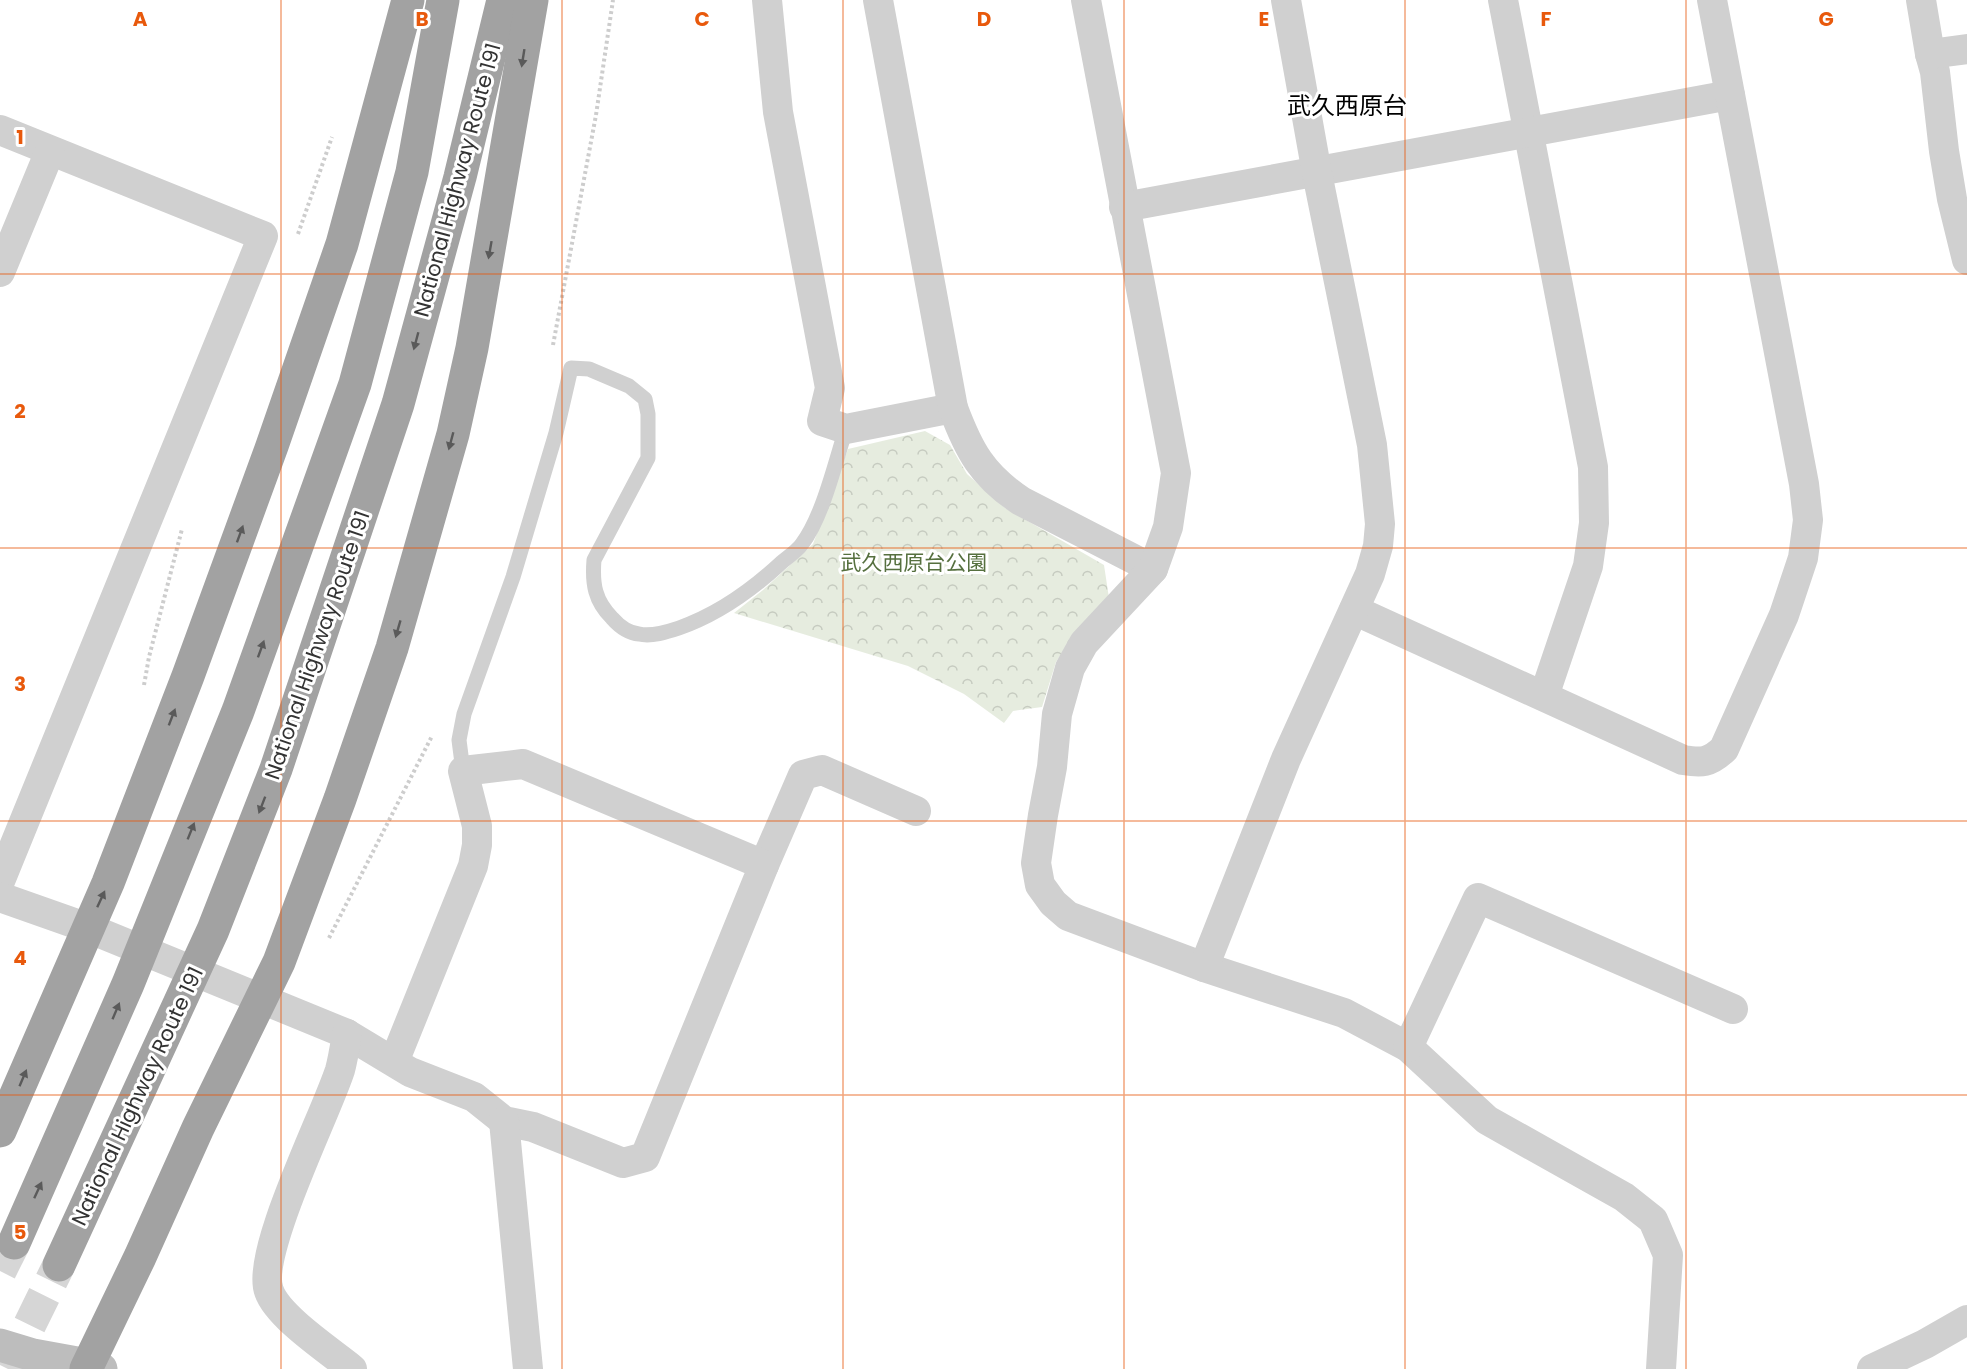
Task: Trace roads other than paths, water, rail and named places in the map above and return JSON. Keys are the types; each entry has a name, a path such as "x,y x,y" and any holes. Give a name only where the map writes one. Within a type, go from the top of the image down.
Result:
{"highway":[{"path":"0,1131 99,933 108,883 184,687 272,446 338,255 408,0"},
{"path":"14,1243 128,984 238,711 355,384 412,172 443,0"},
{"name":"National Highway Route 191","path":"59,1265 213,930 276,769 398,404 460,177 503,0"},
{"path":"92,1368 198,1128 279,962 340,799 392,648 453,434 480,308 532,0"}],"main road":[{"path":"0,1345 92,1368"}],"street":[{"path":"767,0 778,112 830,388 822,421 846,429 953,408"},
{"path":"878,0 953,408 960,427 978,463 1005,490 1021,501 1153,568"},
{"path":"1086,0 1176,473 1168,527 1153,568 1084,643 1070,668 1057,714 1052,767 1042,815 1036,863 1040,885 1053,903 1068,916 1204,967 1344,1013 1408,1047 1487,1120 1624,1197 1653,1220 1668,1255 1661,1369"},
{"path":"1204,967 1286,759 1370,574 1378,546 1380,524 1377,475 1372,445 1317,173 1286,0"},
{"path":"1503,0 1593,467 1594,523 1588,566 1544,696"},
{"path":"1354,610 1683,760 1701,762 1714,759 1724,749 1736,728 1784,615 1803,558 1808,520 1804,484 1713,0"},
{"path":"1921,0 1935,72 1952,199 1967,260"},
{"path":"1930,54 1967,49"},
{"path":"1124,207 1730,95"},
{"path":"0,130 263,236 0,880"},
{"path":"0,273 50,151"},
{"path":"394,1062 473,866 477,845 477,826 463,771 523,764 764,865"},
{"path":"0,897 99,933 347,1034 410,1072 474,1097 504,1121 533,1126 623,1163 645,1157 803,775 822,770 916,811"},
{"path":"1408,1047 1478,898 1733,1009"},
{"path":"347,1034 340,1069 277,1230 266,1278 269,1292 279,1308 352,1369"},
{"path":"504,1121 528,1369"},
{"path":"1872,1369 1925,1344 1967,1320"}],"lane":[{"path":"463,771 459,740 464,714 513,577 556,433 571,368 589,369 629,386 645,399 648,414 648,458 594,560 593,572 593,587 598,601 606,612 626,630 639,635 669,631 717,612 752,589 802,544 824,497 846,429"}],"tunnel":[{"path":"0,1271 14,1243"},
{"path":"8,1369 59,1265"}],"district":[{"name":"武久西原台","path":"1347,105"}],"park label":[{"name":"武久西原台公園","path":"914,562"}]}
